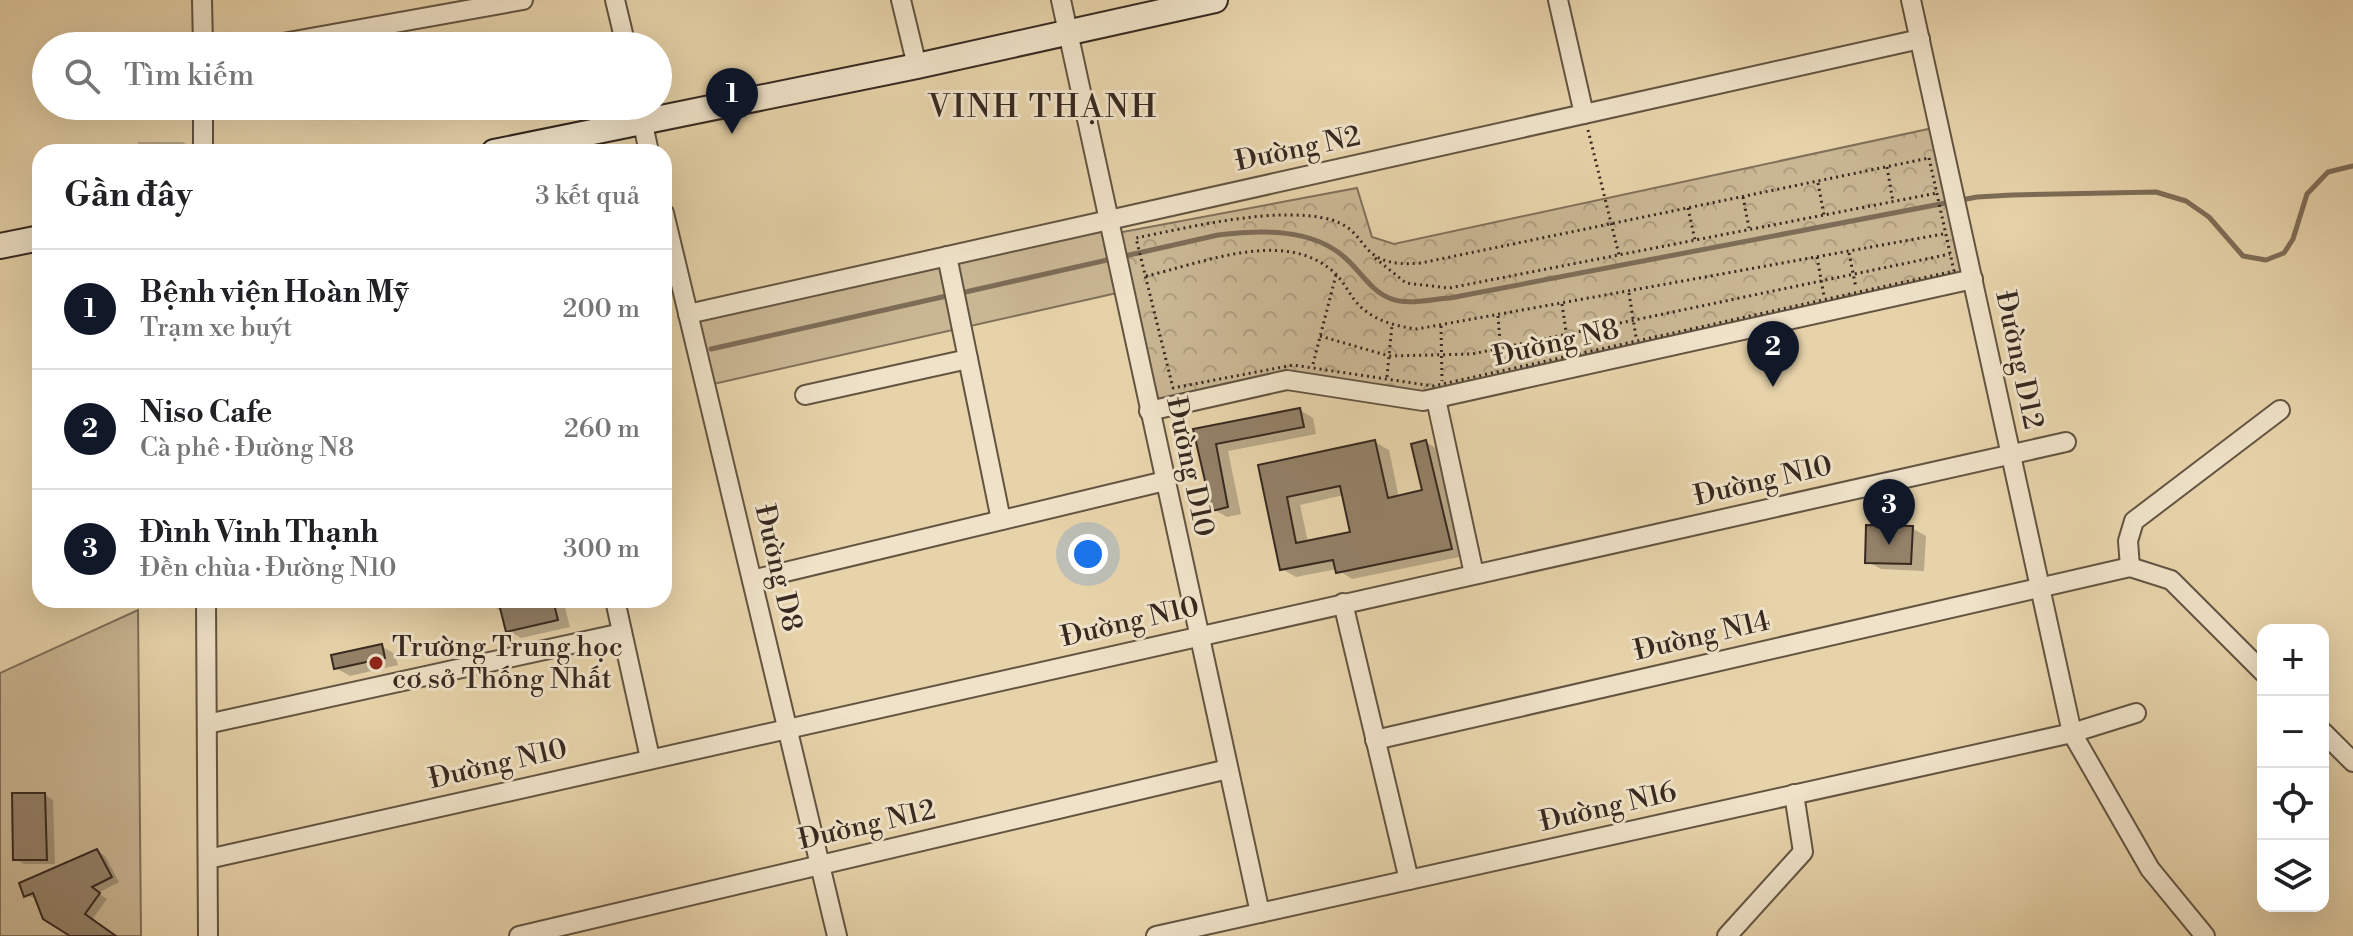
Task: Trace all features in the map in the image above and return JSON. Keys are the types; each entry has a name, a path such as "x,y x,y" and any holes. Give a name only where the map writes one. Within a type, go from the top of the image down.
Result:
{"main road":[{"path":"672,109 917,66 1209,1"},
{"path":"525,144 618,120"},
{"path":"0,246 32,240"}],"street":[{"path":"202,0 203,32"},
{"path":"344,32 523,0"},
{"path":"615,0 623,32"},
{"path":"901,0 917,66"},
{"name":"Đường D10","path":"1061,0 1260,913"},
{"path":"1558,0 1584,114"},
{"name":"Đường D12","path":"1911,0 1945,192 1954,232 1973,279 2072,733 2150,869 2205,936"},
{"name":"Đường N2","path":"688,314 1920,39"},
{"path":"203,120 203,144"},
{"path":"642,120 647,144"},
{"path":"947,256 1001,520"},
{"name":"Đường D8","path":"672,279 688,314 837,936"},
{"name":"Đường N8","path":"1149,411 1287,380 1423,401 1439,392 1973,279"},
{"path":"805,395 968,359"},
{"path":"1439,392 1474,574"},
{"path":"2257,666 2171,580 2130,567 2128,541 2134,521 2280,410"},
{"name":"Đường N10","path":"208,859 2066,442"},
{"path":"752,580 1165,481"},
{"name":"Đường N14","path":"1375,740 2130,567"},
{"path":"1343,603 1409,880"},
{"path":"206,608 208,936"},
{"path":"617,608 650,758"},
{"path":"207,724 622,633"},
{"name":"Đường N16","path":"1156,936 2072,733 2136,713"},
{"path":"2329,738 2353,762"},
{"name":"Đường N12","path":"519,936 1228,769"},
{"path":"1734,933 1803,852 1794,794"}],"path":[{"path":"1584,114 1619,255"},
{"path":"1373,256 1403,265 1421,263 1929,158"},
{"path":"1887,167 1893,202"},
{"path":"1818,182 1824,215"},
{"path":"1945,192 1449,288 1406,283 1373,256 1342,224 1314,218 1244,217 1136,238 1173,388 1279,366 1312,368 1439,392 1503,371 1954,271"},
{"path":"1743,197 1750,229"},
{"path":"1688,208 1695,240"},
{"path":"1146,276 1268,251 1305,256 1336,275 1360,306 1392,324 1417,329 1954,232"},
{"path":"1849,251 1857,292"},
{"path":"1320,336 1389,356 1442,357 1501,349 1950,254"},
{"path":"1817,257 1825,299"},
{"path":"1312,368 1336,275"},
{"path":"1629,291 1637,341"},
{"path":"1562,304 1570,356"},
{"path":"1498,316 1503,371"},
{"path":"1387,381 1392,324"},
{"path":"1439,392 1441,326"}],"green space":[{"path":"1933,128 1966,274 1423,395 1286,373 1155,404 1117,233 1357,188 1372,237 1394,244"},
{"path":"1101,220 1117,293 709,385 693,319"},
{"path":"138,610 141,936 0,936 0,673"}],"building":[{"path":"1300,408 1304,427 1216,444 1228,507 1212,511 1193,429"},
{"path":"1375,440 1388,498 1422,490 1411,444 1426,440 1452,549 1336,573 1333,560 1280,570 1258,465","holes":["1340,486 1350,532 1296,543 1287,497"]},
{"path":"1866,525 1913,526 1911,564 1865,563"},
{"path":"500,608 555,608 558,620 506,632"},
{"path":"382,644 385,658 334,669 331,655"},
{"path":"12,793 45,793 47,860 13,860"},
{"path":"97,849 112,877 92,887 100,893 85,914 116,936 70,936 43,919 33,893 24,897 19,883"}],"waterway":[{"path":"961,293 1218,235 1267,232 1315,240 1343,256 1382,294 1403,302 1419,301 1450,298 1977,197 2012,195 2156,192 2186,201 2209,217 2243,256 2266,260 2284,253 2293,239 2307,194 2328,172 2353,166"},
{"path":"711,349 951,295"}],"place":[{"name":"Bệnh viện Hoàn Mỹ","path":"732,134"},
{"name":"Niso Cafe","path":"1773,387"},
{"name":"Đình Vinh Thạnh","path":"1889,545"},
{"name":"Trường Trung học cơ sở Thống Nhất","path":"376,663"}],"district":[{"name":"VINH THẠNH","path":"1043,107"}]}
